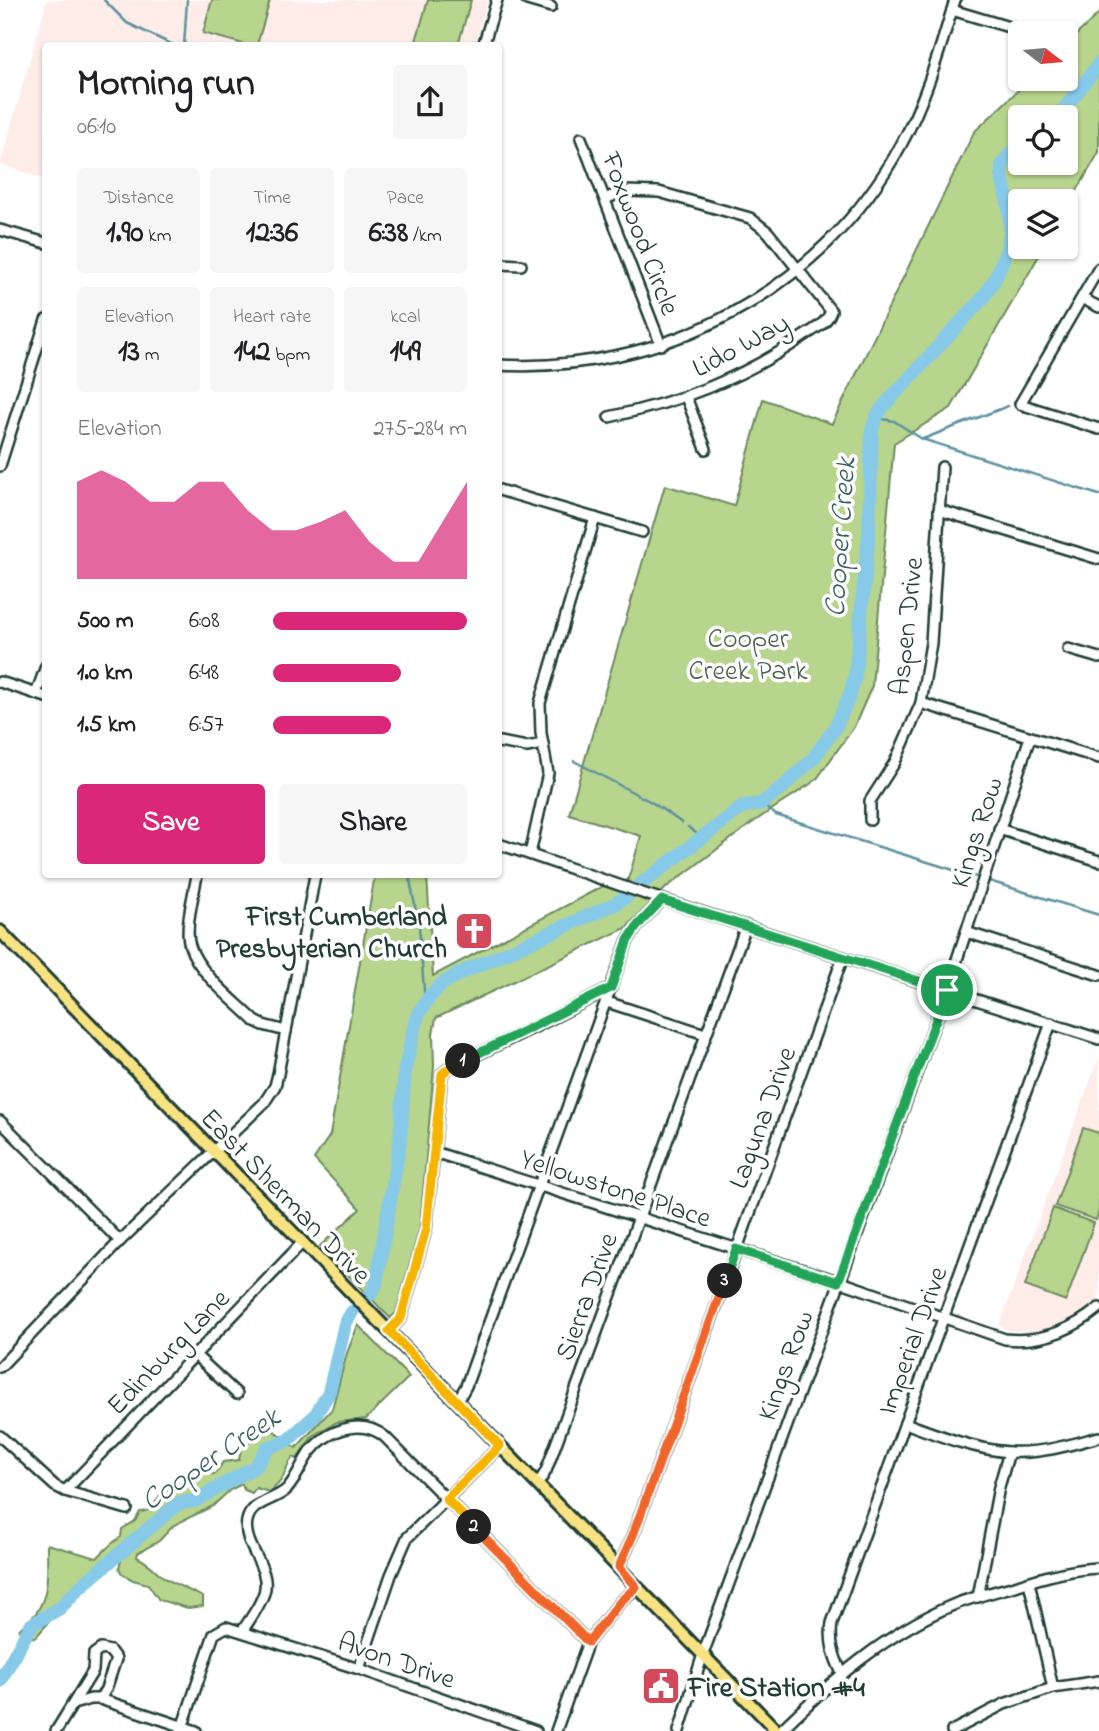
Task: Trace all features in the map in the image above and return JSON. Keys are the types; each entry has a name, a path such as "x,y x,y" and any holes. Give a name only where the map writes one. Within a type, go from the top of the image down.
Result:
{"main road":[{"name":"East Sherman Drive","path":"0,931 778,1731"}],"street":[{"path":"484,42 496,0"},
{"path":"527,0 551,7"},
{"path":"502,365 536,366 616,357 661,345 735,311 819,251 858,209 897,153 928,87 953,5 1008,26"},
{"name":"Foxwood Circle","path":"581,138 661,345"},
{"path":"605,199 624,191 659,192 750,218 768,232 797,268"},
{"path":"0,230 42,242"},
{"path":"502,264 521,265"},
{"name":"Lido Way","path":"609,417 687,397 742,374 791,346 829,319 831,311 828,304 797,268"},
{"path":"1099,268 1020,404 1099,429"},
{"path":"1083,299 1099,307"},
{"path":"0,466 42,333"},
{"path":"687,397 706,449"},
{"name":"Aspen Drive","path":"870,820 870,801 895,762 921,704 931,643 942,467"},
{"path":"502,491 642,532"},
{"path":"939,510 1099,559"},
{"path":"530,854 548,774 540,703 595,518"},
{"path":"1068,649 1099,658"},
{"path":"0,682 41,695"},
{"path":"921,704 1099,758"},
{"name":"Kings Row","path":"679,1731 702,1654 947,990 1030,737"},
{"path":"502,743 527,747 543,744"},
{"path":"999,829 1099,861"},
{"path":"502,845 662,900 1099,1039"},
{"path":"197,878 190,910 189,938 190,947 199,963 256,1021 286,1031"},
{"path":"0,1367 120,1241 264,1103 275,1086 314,878"},
{"path":"457,1402 466,1386 628,940 662,900"},
{"name":"Sierra Drive","path":"538,1484 546,1471 746,926"},
{"path":"966,932 1099,975"},
{"name":"Laguna Drive","path":"619,1567 844,957"},
{"path":"389,1331 401,1318 426,1229 442,1074 449,1068 611,988"},
{"path":"607,1002 705,1034"},
{"name":"Imperial Drive","path":"842,1674 833,1655 830,1634 832,1623 1051,1023"},
{"path":"0,1121 120,1241"},
{"name":"Yellowstone Place","path":"434,1152 838,1282 1005,1339 1024,1340 1060,1333 1099,1308"},
{"name":"Edinburg Lane","path":"65,1491 302,1243"},
{"path":"195,1355 237,1394"},
{"path":"905,1423 979,1446 1009,1452 1054,1449 1099,1437"},
{"path":"182,1729 215,1634 226,1626 243,1630 264,1594 265,1578 248,1536 248,1516 253,1509 286,1491 312,1450 326,1436 354,1427 370,1428 379,1432 588,1642"},
{"path":"0,1436 55,1486 127,1509"},
{"path":"359,1669 391,1575 407,1538 500,1446"},
{"path":"978,1597 999,1487 1009,1452"},
{"path":"778,1731 867,1654 907,1629 952,1606 978,1597 1028,1581 1097,1568 1099,1555"},
{"path":"1028,1581 1053,1688"},
{"path":"556,1731 588,1642 620,1602 636,1587"},
{"name":"Avon Drive","path":"243,1630 537,1731"},
{"path":"56,1731 93,1671 94,1654 102,1649 110,1651 116,1659 100,1699"},
{"path":"952,1731 1004,1704 1053,1688 1099,1681"},
{"path":"73,1704 100,1699 182,1729 196,1731"}],"shaded area":[{"path":"47,0 488,0 476,42 42,42 42,178 0,164"},
{"path":"1099,1057 1099,1301 1074,1319 1049,1329 1027,1332 1008,1330 999,1326"}],"green space":[{"path":"212,0 270,0 258,42 236,42 203,33"},
{"path":"428,0 471,0 459,42 416,41"},
{"name":"Cooper Creek Park","path":"1099,13 1099,152 1078,189 1008,189 1008,259 1037,259 951,408 894,443 872,686 854,727 816,780 752,823 667,887 626,928 436,1018 420,1228 396,1313 390,1318 320,1246 360,1209 314,1159 330,1135 374,878 427,878 433,976 603,886 628,880 641,836 569,814 665,485 734,506 763,399 832,424 974,132 1017,91 1078,91 1078,33"},
{"path":"1083,1128 1099,1133 1099,1211 1096,1220 1055,1206"},
{"path":"1053,1208 1094,1223 1066,1301 1025,1286"},
{"path":"358,1325 409,1377 366,1419 337,1422 312,1437 297,1459 293,1457 280,1482 269,1492 256,1488 252,1493 244,1490 242,1484 230,1490 213,1506 174,1525 159,1541 138,1553 137,1557 164,1577 203,1597 203,1606 188,1608 159,1600 148,1584 122,1574 119,1568 121,1561 117,1554 55,1605 53,1617 36,1637 22,1638 19,1630 36,1613 42,1602 47,1578 47,1544 97,1558 121,1537 122,1529 135,1521 140,1512 152,1507 168,1487 184,1484 198,1473 215,1474 223,1462 239,1460 241,1448 259,1433 265,1434 273,1430 296,1448 332,1409 347,1353"}],"waterway":[{"path":"104,0 127,23 167,42"},
{"path":"184,42 187,0"},
{"name":"Cooper Creek","path":"1067,105 1099,64"},
{"name":"Cooper Creek","path":"641,884 744,806 761,804 783,787 812,760 835,728 855,677 869,533 872,430 882,408 983,298 996,277 1007,249 1010,232 1009,207 1002,177 1002,165 1008,156"},
{"path":"923,439 1008,406"},
{"path":"876,418 894,421 922,439 1099,495"},
{"path":"574,761 653,803 682,823"},
{"path":"761,804 776,815 1099,915"},
{"path":"688,827 701,837"},
{"path":"410,878 419,926 425,1003"},
{"name":"Cooper Creek","path":"371,1294 376,1284 400,1141 405,1069 420,1011 442,984 459,974 617,903 627,896"},
{"name":"Cooper Creek","path":"0,1681 31,1625 60,1608 80,1587 179,1503 195,1501 256,1466 267,1448 287,1441 315,1416 329,1392 345,1324 352,1312"}],"place":[{"name":"First Cumberland Presbyterian Church","path":"474,931"},
{"name":"Fire Station #4","path":"661,1686"}],"route":[{"path":"662,900 947,990 838,1282 736,1249 619,1567 636,1587 620,1602 588,1642 446,1499 500,1446 389,1331 401,1318 426,1229 442,1074 449,1068 611,988 628,940 662,900"}]}
